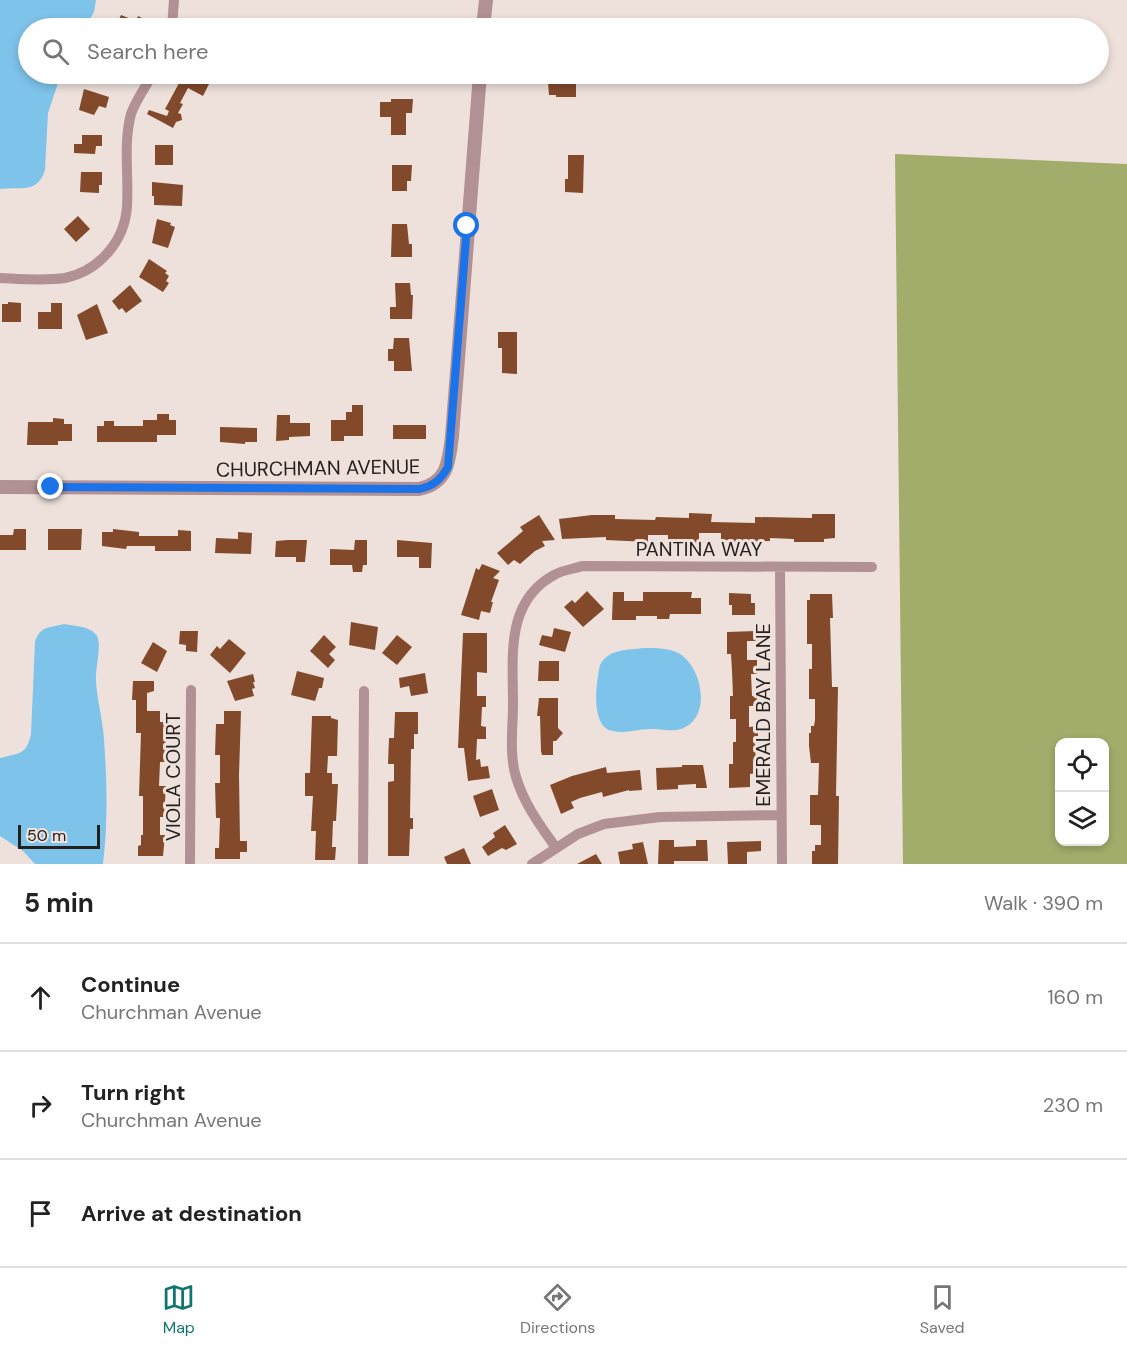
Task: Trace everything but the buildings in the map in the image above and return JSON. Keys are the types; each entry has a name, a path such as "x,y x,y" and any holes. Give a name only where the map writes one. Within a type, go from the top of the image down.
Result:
{"street":[{"path":"173,18 174,0"},
{"path":"484,18 486,0"},
{"path":"0,278 63,278 85,271 106,255 119,236 126,214 127,135 132,113 148,84"},
{"name":"CHURCHMAN AVENUE","path":"0,487 419,489 439,480 448,467 452,436 479,84"},
{"name":"PANTINA WAY","path":"556,848 525,802 515,774 513,752 513,637 519,613 534,590 556,574 582,566 872,567"},
{"name":"EMERALD BAY LANE","path":"780,567 782,864"},
{"name":"VIOLA COURT","path":"190,864 191,690"},
{"path":"363,864 364,691"},
{"path":"532,864 579,834 604,824 660,817 781,815"}],"green space":[{"path":"895,154 1127,164 1127,864 903,864"}],"water":[{"path":"0,0 96,0 91,18 18,18 18,84 58,84 48,113 45,170 42,178 27,188 0,189"},
{"path":"64,624 91,630 98,640 96,681 103,733 106,786 106,833 103,864 35,864 23,851 0,836 0,758 21,752 29,741 35,642 42,630"},
{"path":"644,648 676,652 693,668 700,688 700,708 696,717 685,727 675,730 650,729 618,732 606,728 601,722 596,703 600,665 613,653"}],"route":[{"path":"51,487 419,489 434,484 443,476 448,467 452,436 467,226"}]}
